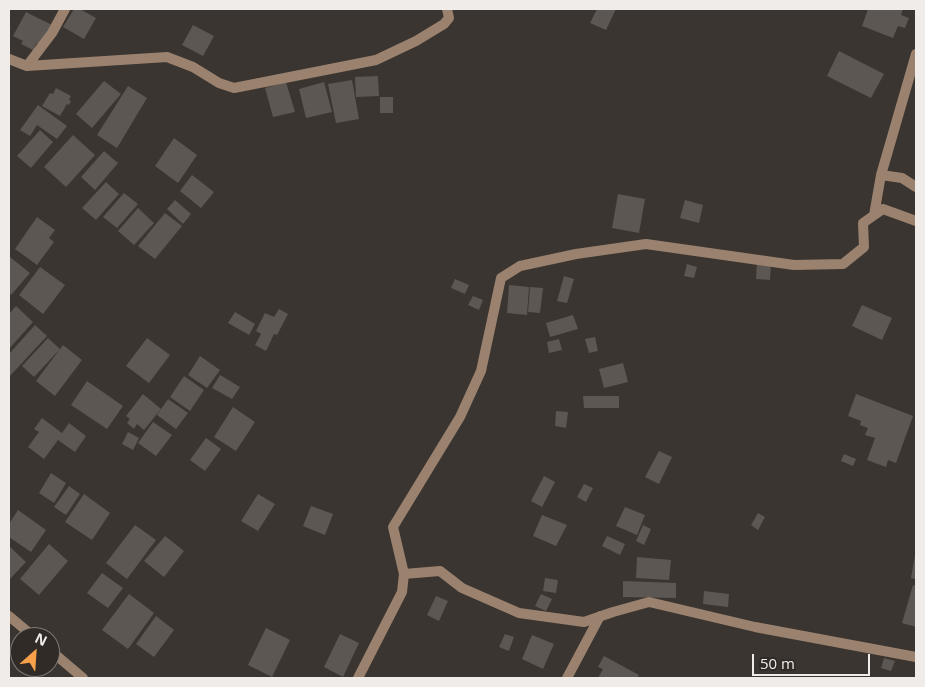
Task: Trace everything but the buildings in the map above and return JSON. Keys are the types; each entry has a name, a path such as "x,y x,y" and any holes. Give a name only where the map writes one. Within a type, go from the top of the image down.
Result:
{"street":[{"path":"27,66 52,33 65,9"},
{"path":"9,59 27,66 167,57 193,67 219,83 234,88 376,60 416,41 444,24 449,18 447,9"},
{"path":"874,215 881,176 916,54"},
{"path":"881,176 902,178 916,187"},
{"path":"358,678 402,592 404,574 393,527 460,417 481,371 501,278 520,266 576,254 646,244 794,265 843,264 864,247 863,223 883,209 916,221"},
{"path":"404,574 440,571 462,588 519,613 584,622 649,602 755,627 916,657"},
{"path":"9,616 22,627"},
{"path":"567,678 600,616"},
{"path":"60,658 83,678"}]}
